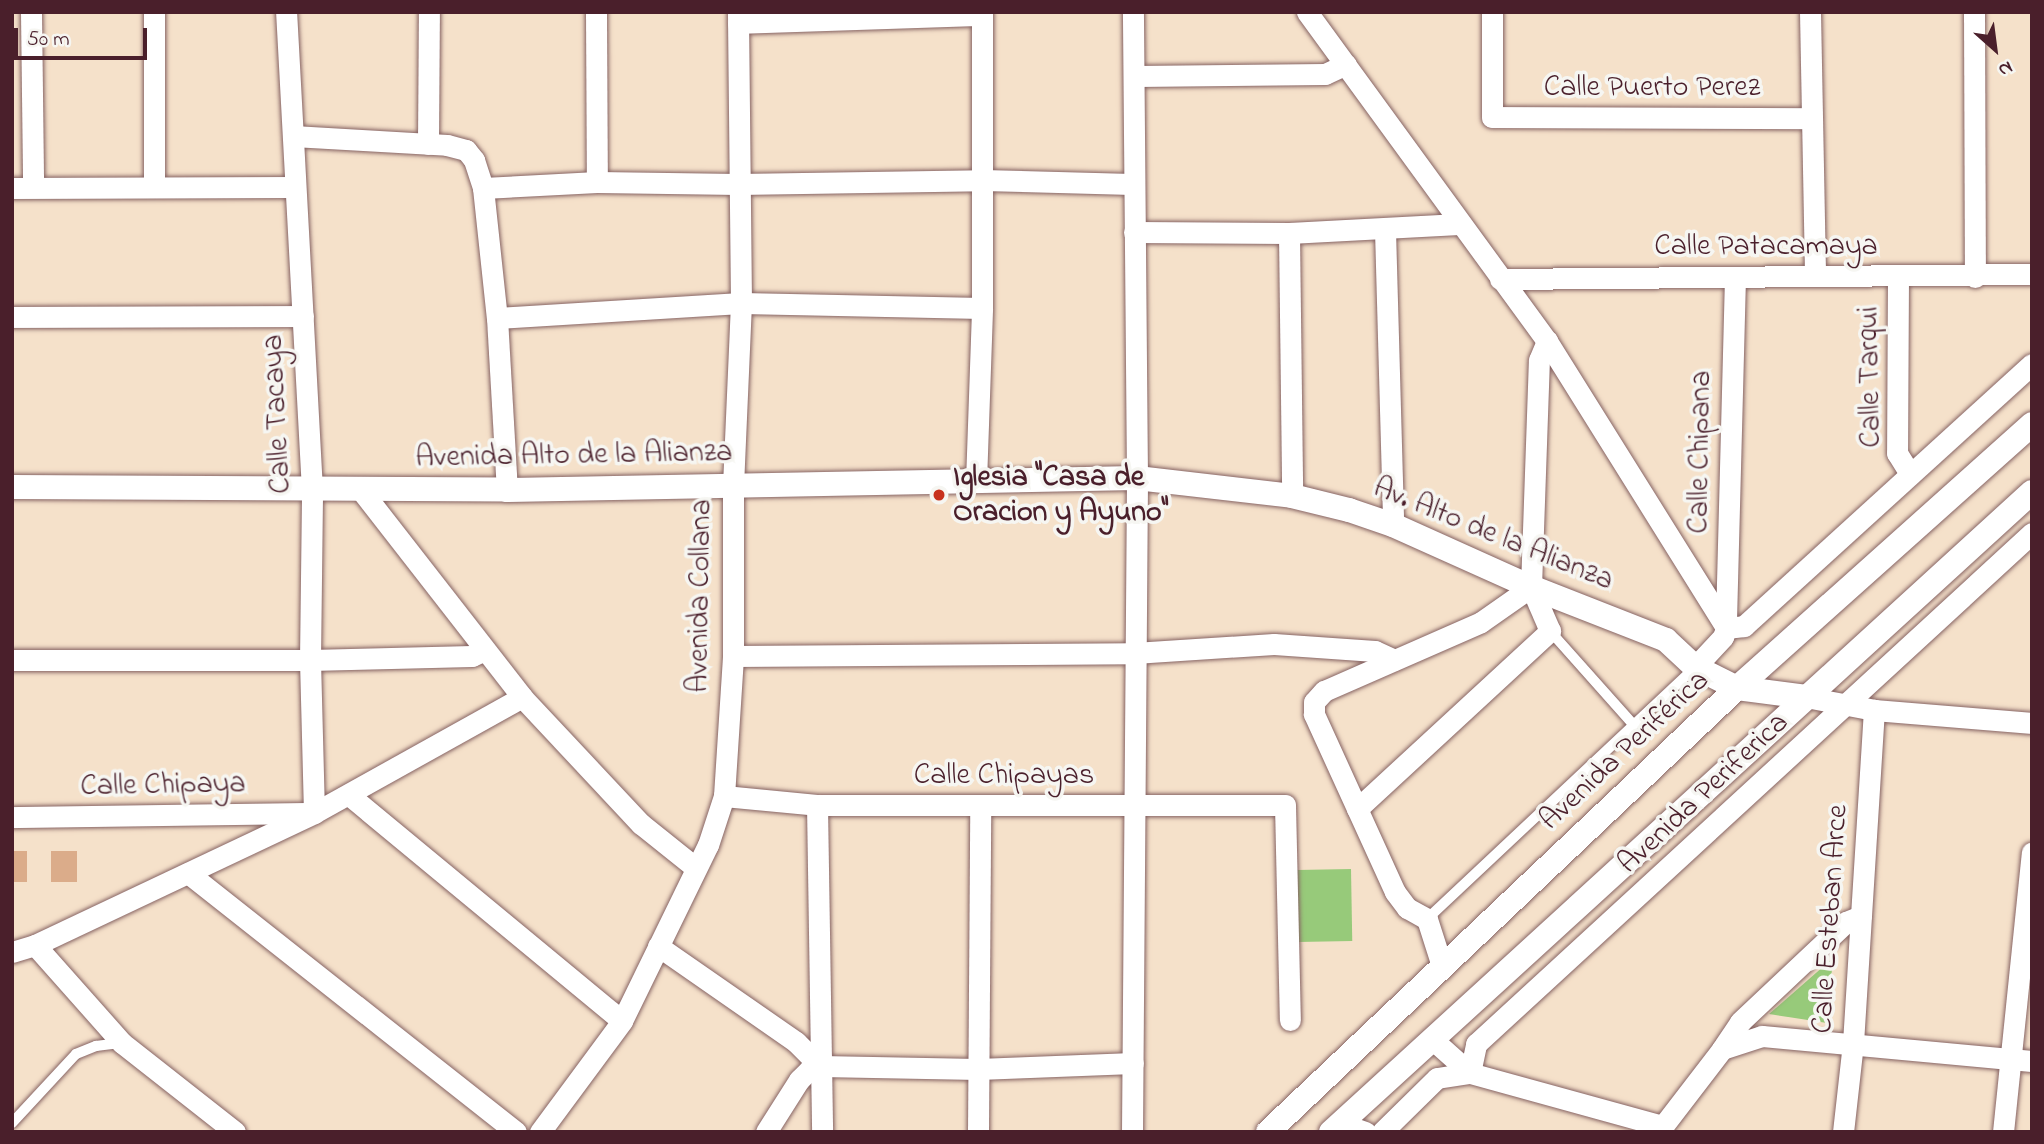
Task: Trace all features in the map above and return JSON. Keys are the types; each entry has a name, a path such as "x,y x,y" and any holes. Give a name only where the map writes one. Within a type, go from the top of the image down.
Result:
{"street":[{"path":"31,12 23,188 294,187"},
{"path":"154,187 155,12"},
{"name":"Calle Tacaya","path":"286,12 312,490 310,660 314,813"},
{"path":"428,144 429,12"},
{"path":"596,12 597,182"},
{"path":"1132,1132 1137,478 1132,184 1136,76 1133,12"},
{"path":"1307,12 1459,225 1547,341 1726,628"},
{"name":"Calle Puerto Perez","path":"1492,12 1492,117 1812,118"},
{"path":"1810,12 1815,275"},
{"path":"1974,12 1975,277"},
{"path":"738,18 982,13 982,309 975,482"},
{"name":"Avenida Collana","path":"540,1132 622,1021 708,845 723,796 733,656 733,485 741,303 738,18"},
{"path":"1136,76 1325,74 1346,64"},
{"path":"293,136 447,145 466,150 474,160 483,188 497,318 507,490"},
{"path":"483,188 597,182 738,184 982,180 1132,184"},
{"path":"1134,232 1289,233 1459,225"},
{"path":"1385,230 1393,526"},
{"path":"1289,233 1293,496"},
{"name":"Calle Patacamaya","path":"1500,279 1815,275 1975,277 2032,274"},
{"name":"Calle Chipana","path":"1726,628 1735,276"},
{"name":"Calle Tarqui","path":"1898,276 1897,453 1910,474"},
{"path":"497,318 741,303 982,309"},
{"path":"12,317 303,316"},
{"path":"1357,809 1549,631 1531,587 1539,360 1547,341"},
{"path":"1726,628 1744,626 2032,364"},
{"name":"Avenida Periférica","path":"1268,1132 1737,688 2032,424"},
{"name":"Av. Alto de la Alianza","path":"1137,478 1293,496 1349,510 1393,526 1531,587 1666,640 1695,667 1737,688 1806,697"},
{"name":"Avenida Alto de la Alianza","path":"12,487 507,490 1137,478"},
{"path":"361,490 522,697 641,824 696,868"},
{"path":"1336,1127 2032,492"},
{"name":"Avenida Periferica","path":"1470,1073 1476,1044 2032,533"},
{"path":"1442,966 1427,919 1407,908 1395,892 1314,714 1314,702 1324,691 1481,622 1531,587"},
{"path":"1695,667 1723,637 1726,628"},
{"path":"733,656 1134,653 1274,644 1375,651 1394,660"},
{"path":"12,660 310,660 472,656 485,650"},
{"path":"12,952 34,945 314,813 522,697"},
{"path":"1806,697 1874,710 2032,723"},
{"name":"Calle Esteban Arce","path":"1843,1132 1853,1043 1874,710"},
{"path":"349,794 622,1021"},
{"name":"Calle Chipayas","path":"723,796 817,804 1284,805 1290,1020"},
{"path":"817,804 822,1132"},
{"path":"978,1132 980,805"},
{"name":"Calle Chipaya","path":"12,817 314,813"},
{"path":"2003,1132 2032,852"},
{"path":"188,873 516,1132"},
{"path":"1382,1132 1437,1078 1470,1073 1664,1129 1740,1022 1846,922 1861,916"},
{"path":"34,945 122,1043 235,1132"},
{"path":"658,946 796,1042 820,1066"},
{"path":"1722,1049 1762,1036 2032,1061"},
{"path":"1432,1039 1470,1073"},
{"path":"766,1132 799,1080 809,1070 820,1066 978,1069 1133,1063"},
{"path":"1336,1127 1365,1132"}],"lane":[{"path":"1549,631 1633,724"},
{"path":"1427,919 1695,667"},
{"path":"12,1123 76,1054 96,1046 122,1043"}],"green space":[{"path":"1351,869 1352,941 1298,942 1297,870"},
{"path":"1833,958 1827,1023 1769,1014"}],"building":[{"path":"12,851 27,851 27,882 12,882"},
{"path":"51,851 77,851 77,882 51,882"}],"place":[{"name":"Iglesia \"Casa de Oracion y Ayuno\"","path":"939,495"}]}
